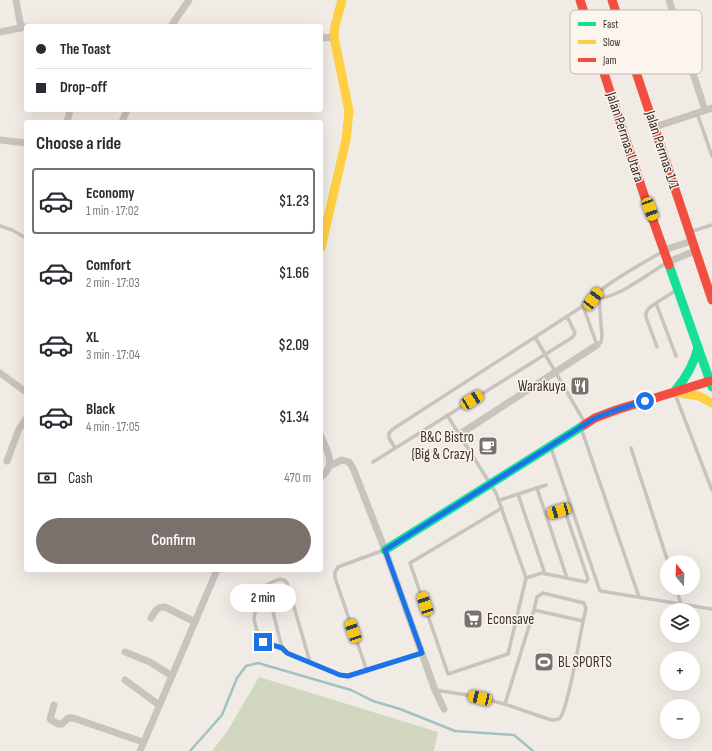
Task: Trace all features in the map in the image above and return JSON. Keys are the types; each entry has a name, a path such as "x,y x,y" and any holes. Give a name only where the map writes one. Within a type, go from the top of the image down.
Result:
{"street":[{"path":"0,32 23,26 16,0"},
{"path":"172,24 189,0"},
{"path":"323,239 346,140 349,111 334,37 335,26 342,0"},
{"name":"Jalan Permas Utara","path":"580,0 583,10"},
{"name":"Jalan Permas 1/1","path":"612,0 615,10"},
{"path":"669,0 673,10"},
{"path":"323,38 334,37"},
{"name":"Jalan Permas Utara","path":"604,74 644,195 711,384"},
{"name":"Jalan Permas 1/1","path":"637,74 712,300"},
{"path":"655,127 709,109 696,74"},
{"path":"0,140 24,143"},
{"path":"664,250 690,237"},
{"path":"668,262 695,251"},
{"path":"460,434 597,345"},
{"path":"674,392 692,370 698,346"},
{"path":"0,373 24,391"},
{"path":"385,550 595,418 674,392 711,384"},
{"path":"674,392 691,393 701,396 712,403"},
{"path":"7,461 19,429 24,422"},
{"path":"323,442 331,465"},
{"path":"323,475 329,470 331,465 342,460 346,460 353,468 385,550 435,690 444,709"},
{"path":"140,751 216,572"},
{"path":"151,618 157,608 161,606 194,622"},
{"path":"125,652 150,662 172,676"},
{"path":"125,680 159,705"},
{"path":"54,705 50,718 58,724 62,724 68,718 73,718 143,742"}],"lane":[{"path":"697,113 712,156"},
{"path":"690,237 712,225"},
{"path":"0,226 12,230 24,237"},
{"path":"395,448 388,436 393,429 583,306 619,277 664,250"},
{"path":"593,299 608,297 668,262"},
{"path":"656,347 645,312 678,289"},
{"path":"583,306 597,345 601,342 602,336 598,293"},
{"path":"656,303 676,356"},
{"path":"374,462 575,335 567,316"},
{"path":"535,337 583,425 639,597"},
{"path":"674,392 712,490"},
{"path":"447,415 491,483 500,500 526,578 508,654 448,674 410,563 502,508"},
{"path":"551,446 600,591 675,603"},
{"path":"631,448 666,555"},
{"path":"500,500 546,485"},
{"path":"537,488 567,578"},
{"path":"518,494 545,574"},
{"path":"526,578 542,573 586,582 588,579 566,514 563,511 559,511 546,515"},
{"path":"367,671 335,578 335,572 338,567 385,550"},
{"path":"282,648 268,595 267,585 282,579 285,580 310,662"},
{"path":"435,690 467,695 505,704 551,720 558,719 566,699 586,609 584,604 543,593 537,597 505,704"},
{"path":"268,595 255,613 254,619 258,636 263,642 282,648 287,653 340,675 348,676 367,671 422,653"},
{"path":"700,607 712,609"},
{"path":"534,610 583,621"}],"green space":[{"path":"259,677 438,732 434,751 212,751 227,732"}],"waterway":[{"path":"190,751 222,715 237,678 246,666 258,663 351,690 373,701 400,709 455,731 514,735 533,751"}],"traffic: fast":[{"path":"669,265 712,387"},
{"path":"674,392 689,371 698,347"},
{"path":"385,550 584,425"}],"traffic: slow":[{"path":"323,239 346,140 349,111 334,37 335,26 342,0"},
{"path":"674,392 699,396 712,403"}],"traffic: jam":[{"path":"580,0 583,10"},
{"path":"612,0 615,10"},
{"path":"604,74 644,195 669,265"},
{"path":"637,74 712,300"},
{"path":"584,425 595,418 616,410 710,381"}],"place":[{"name":"Warakuya","path":"580,386"},
{"name":"B&C Bistro (Big & Crazy)","path":"488,446"},
{"name":"Econsave","path":"473,619"},
{"name":"BL SPORTS","path":"544,662"}],"route":[{"path":"263,642 282,648 287,653 340,675 348,676 422,653 385,550 595,418 645,401"}]}
